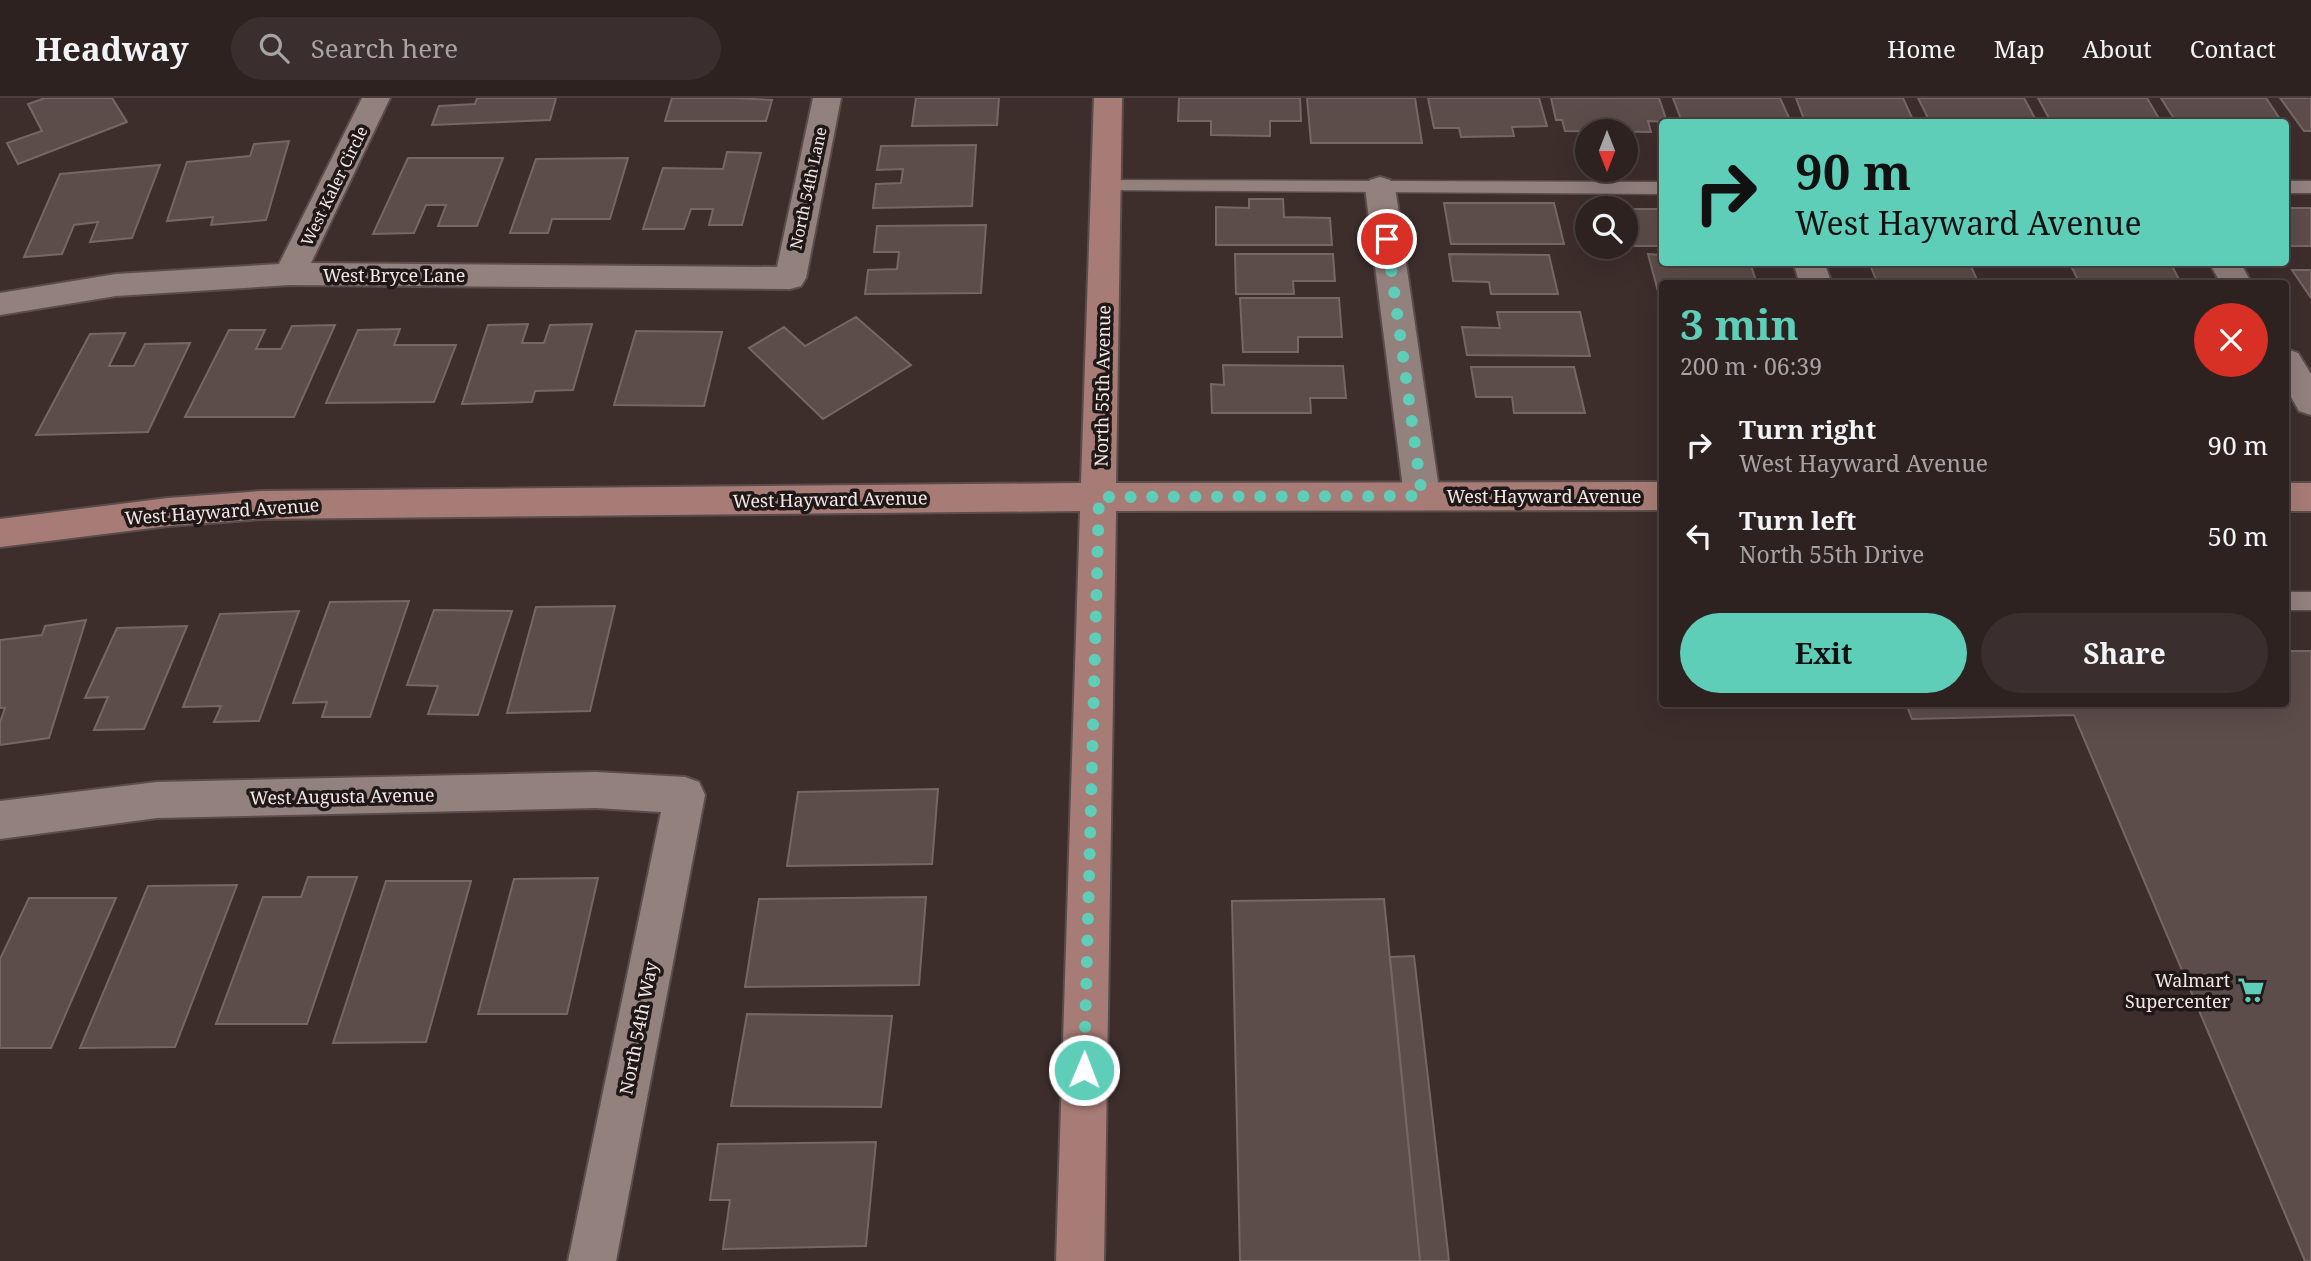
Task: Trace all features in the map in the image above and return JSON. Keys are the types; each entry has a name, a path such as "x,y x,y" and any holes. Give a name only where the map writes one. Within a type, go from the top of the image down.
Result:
{"street":[{"name":"West Kaler Circle","path":"290,274 376,98"},
{"name":"North 54th Lane","path":"790,278 827,98"},
{"name":"North 55th Avenue","path":"1080,1261 1108,98"},
{"path":"1380,187 1422,496"},
{"name":"West Bryce Lane","path":"0,304 116,285 290,274 790,278"},
{"path":"2289,366 2311,402"},
{"name":"West Hayward Avenue","path":"0,533 168,512 262,505 1099,497 1659,496"},
{"path":"2289,497 2311,497"},
{"name":"West Augusta Avenue","path":"0,820 156,800 596,790 685,795"},
{"name":"North 54th Way","path":"592,1261 685,795"}],"lane":[{"path":"1106,186 1659,188"},
{"path":"2289,187 2311,187"},
{"path":"2289,601 2311,601"}],"building":[{"path":"45,98 112,98 127,122 18,164 7,143 42,131 28,104"},
{"path":"477,98 556,98 550,120 432,125 439,106 475,104"},
{"path":"672,98 772,100 766,121 665,121"},
{"path":"916,98 999,98 997,125 912,126"},
{"path":"1179,98 1300,98 1301,121 1270,121 1270,136 1211,135 1211,121 1178,121"},
{"path":"1307,98 1415,98 1422,143 1311,143"},
{"path":"1428,98 1539,98 1547,126 1512,127 1514,136 1461,137 1459,128 1434,128"},
{"path":"1551,98 1659,98 1666,119 1648,121 1651,132 1638,132 1638,119 1575,119 1575,131 1565,131 1562,120 1556,120"},
{"path":"1673,98 1780,98 1790,119 1681,119"},
{"path":"1796,98 1903,98 1913,119 1804,119"},
{"path":"1918,98 2024,98 2035,119 1928,119"},
{"path":"2038,98 2147,98 2159,119 2049,119"},
{"path":"2161,98 2266,98 2280,119 2174,119"},
{"path":"2280,98 2311,98 2311,131 2304,131"},
{"path":"289,141 266,220 211,225 213,217 167,221 187,162 250,156 254,144"},
{"path":"976,145 972,206 873,208 876,184 901,183 903,169 877,170 881,146"},
{"path":"727,152 761,153 742,225 709,225 713,209 691,209 684,229 643,229 663,168 723,169"},
{"path":"408,158 503,158 477,226 438,226 446,205 426,205 414,233 373,234"},
{"path":"628,158 610,219 552,219 548,233 510,233 536,159"},
{"path":"160,165 132,238 90,242 98,222 74,225 62,254 24,257 60,174"},
{"path":"1249,199 1283,199 1284,217 1330,218 1332,245 1216,245 1216,207 1249,208"},
{"path":"1444,203 1554,203 1564,244 1451,244"},
{"path":"2289,208 2311,208 2311,246 2289,246"},
{"path":"1638,209 1659,209 1659,246 1638,246"},
{"path":"986,225 981,293 865,294 868,270 897,269 899,252 874,252 877,226"},
{"path":"1235,254 1333,254 1335,281 1293,281 1294,294 1236,294"},
{"path":"1449,254 1549,255 1558,294 1491,294 1489,282 1453,281"},
{"path":"1648,254 1659,255 1659,266 1751,266 1756,280 1659,280 1659,295"},
{"path":"1871,266 1971,266 1977,280 1876,280"},
{"path":"2071,266 2172,266 2179,280 2078,280"},
{"path":"2292,270 2311,270 2311,298"},
{"path":"1240,298 1339,298 1342,337 1298,337 1298,352 1243,352"},
{"path":"1497,312 1580,312 1590,356 1467,355 1462,327 1500,328"},
{"path":"856,317 911,365 823,419 749,348 784,327 805,346"},
{"path":"528,324 522,343 544,343 550,325 592,324 573,390 535,391 532,402 462,404 488,325"},
{"path":"335,325 294,417 185,417 229,330 265,330 256,349 281,349 292,326"},
{"path":"400,329 394,345 456,345 434,402 326,403 358,330"},
{"path":"636,331 722,332 704,406 614,405"},
{"path":"125,333 109,366 134,366 145,344 190,343 148,432 36,435 90,334"},
{"path":"1223,365 1343,366 1346,398 1310,398 1311,413 1212,413 1211,384 1224,385"},
{"path":"1471,367 1574,367 1585,413 1514,413 1512,397 1476,397"},
{"path":"409,601 370,717 322,717 327,702 293,703 330,602"},
{"path":"615,606 590,711 507,713 536,607"},
{"path":"434,610 512,611 478,715 428,714 438,686 407,685"},
{"path":"299,611 259,721 214,722 221,706 183,707 220,614"},
{"path":"86,620 49,738 0,745 0,722 5,708 0,708 0,640 42,635 45,626"},
{"path":"187,626 144,729 94,730 108,697 85,698 117,628"},
{"name":"Walmart Supercenter","path":"2289,651 2311,651 2311,1261 2305,1261 2074,715 1912,719 1907,707 2289,707"},
{"path":"938,789 932,864 787,866 798,792"},
{"path":"308,877 357,877 307,1024 216,1024 263,897 301,897"},
{"path":"598,878 567,1014 478,1014 514,879"},
{"path":"386,881 471,881 426,1042 333,1043"},
{"path":"237,885 175,1047 80,1048 148,886"},
{"path":"926,897 919,985 745,987 759,899"},
{"path":"29,898 116,898 51,1048 0,1048 0,959"},
{"path":"1384,899 1420,1261 1240,1261 1232,901"},
{"path":"1414,956 1449,1261 1420,1261 1390,957"},
{"path":"747,1014 892,1016 881,1107 731,1106"},
{"path":"876,1142 866,1246 723,1249 730,1200 710,1200 718,1144"}],"place":[{"name":"Walmart Supercenter","path":"2251,990"}],"route":[{"path":"1084,1070 1099,497 1422,496 1387,239"}]}
